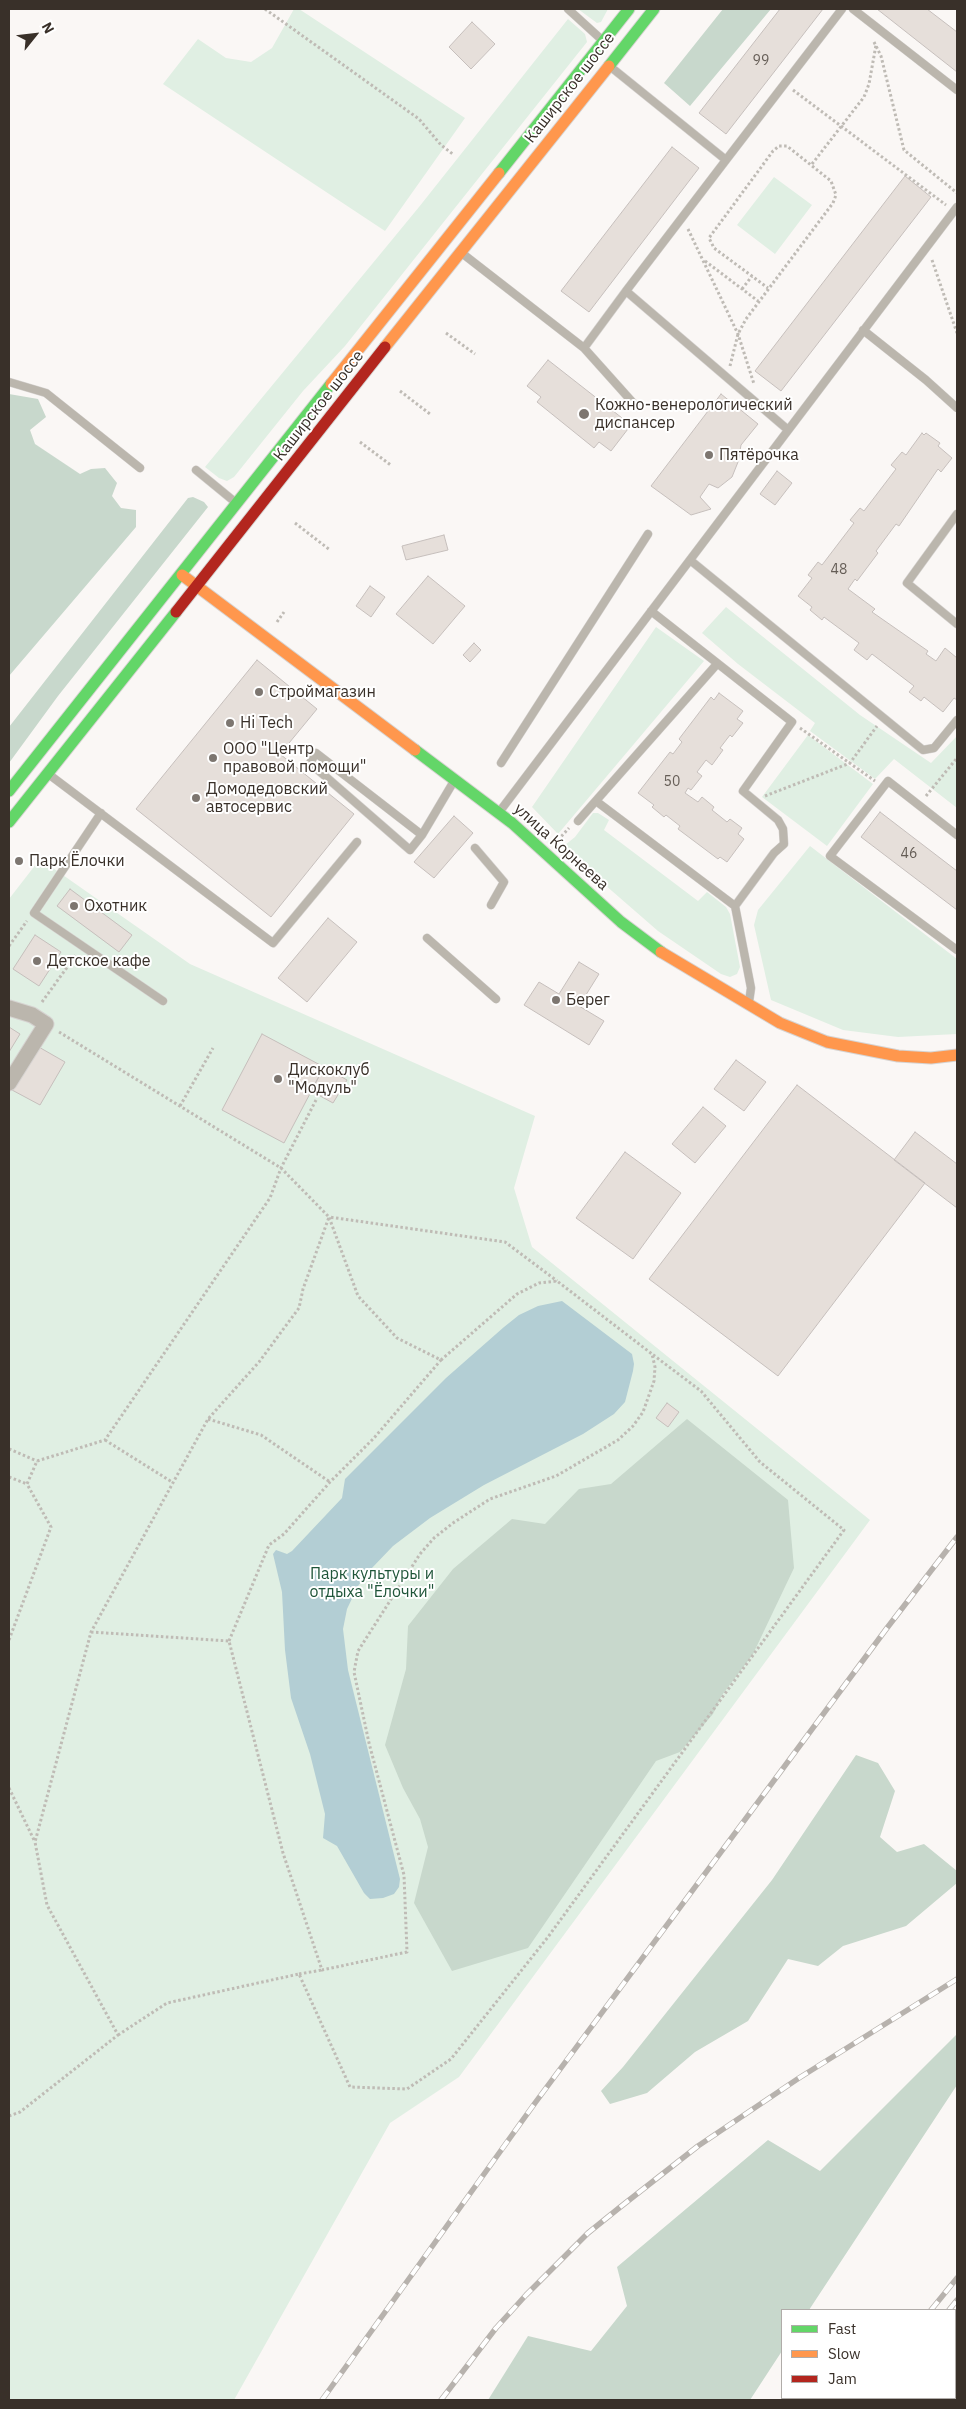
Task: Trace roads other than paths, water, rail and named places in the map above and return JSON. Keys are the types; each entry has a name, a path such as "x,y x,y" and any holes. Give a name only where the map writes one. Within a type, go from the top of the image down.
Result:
{"main road":[{"name":"Каширское шоссе","path":"9,791 629,9"},
{"name":"Каширское шоссе","path":"9,822 654,9"},
{"name":"улица Корнеева","path":"181,574 499,812 637,935 682,967 748,1006 795,1030 842,1046 898,1056 931,1058 957,1056"}],"street":[{"path":"9,1008 32,1015 46,1024 9,1083"}],"lane":[{"path":"568,9 603,41"},
{"path":"584,348 842,9"},
{"path":"853,9 957,90"},
{"path":"609,65 726,160"},
{"path":"499,812 787,429 956,209"},
{"path":"461,252 584,348 635,404"},
{"path":"626,291 787,429"},
{"path":"863,330 926,380 957,408"},
{"path":"9,382 46,393 140,468"},
{"path":"196,470 237,503"},
{"path":"957,514 907,584 957,624"},
{"path":"501,763 648,534"},
{"path":"690,560 923,750 934,748 957,720"},
{"path":"651,611 792,722 743,792 778,820 783,829 784,844 774,853 735,906"},
{"path":"578,821 717,664"},
{"path":"422,835 316,753 310,763 410,850 422,835 455,779"},
{"path":"48,773 272,943 356,842"},
{"path":"957,835 888,781 830,856 957,950"},
{"path":"596,801 735,906 751,988 748,1006"},
{"path":"101,813 34,913 163,1001"},
{"path":"475,848 504,882 491,905"},
{"path":"427,938 496,999"}],"water":[{"path":"562,1301 632,1354 633,1371 625,1402 614,1414 583,1434 484,1485 430,1518 393,1546 371,1569 358,1586 347,1609 343,1629 348,1670 400,1879 399,1887 394,1894 383,1898 370,1899 364,1893 337,1846 323,1838 325,1814 310,1754 291,1698 285,1650 282,1592 273,1554 276,1550 287,1554 292,1551 342,1498 345,1479 446,1378 504,1327 519,1315 538,1306"}],"railway":[{"path":"322,2400 535,2103 887,1628 957,1537"},
{"path":"441,2400 496,2328 588,2233 698,2146 799,2078 957,1979"},
{"path":"932,2309 957,2278"},
{"path":"950,2309 957,2300"}],"place":[{"name":"Кожно-венерологический диспансер","path":"584,414"},
{"name":"Пятёрочка","path":"709,455"},
{"name":"Строймагазин","path":"259,692"},
{"name":"Hi Tech","path":"230,723"},
{"name":"ООО \"Центр правовой помощи\"","path":"213,758"},
{"name":"Домодедовский автосервис","path":"196,798"},
{"name":"Парк Ёлочки","path":"19,861"},
{"name":"Охотник","path":"74,906"},
{"name":"Детское кафе","path":"37,961"},
{"name":"Берег","path":"556,1000"},
{"name":"Дискоклуб \"Модуль\"","path":"278,1079"}],"park label":[{"name":"Парк культуры и отдыха \"Ёлочки\"","path":"372,1583"}]}
